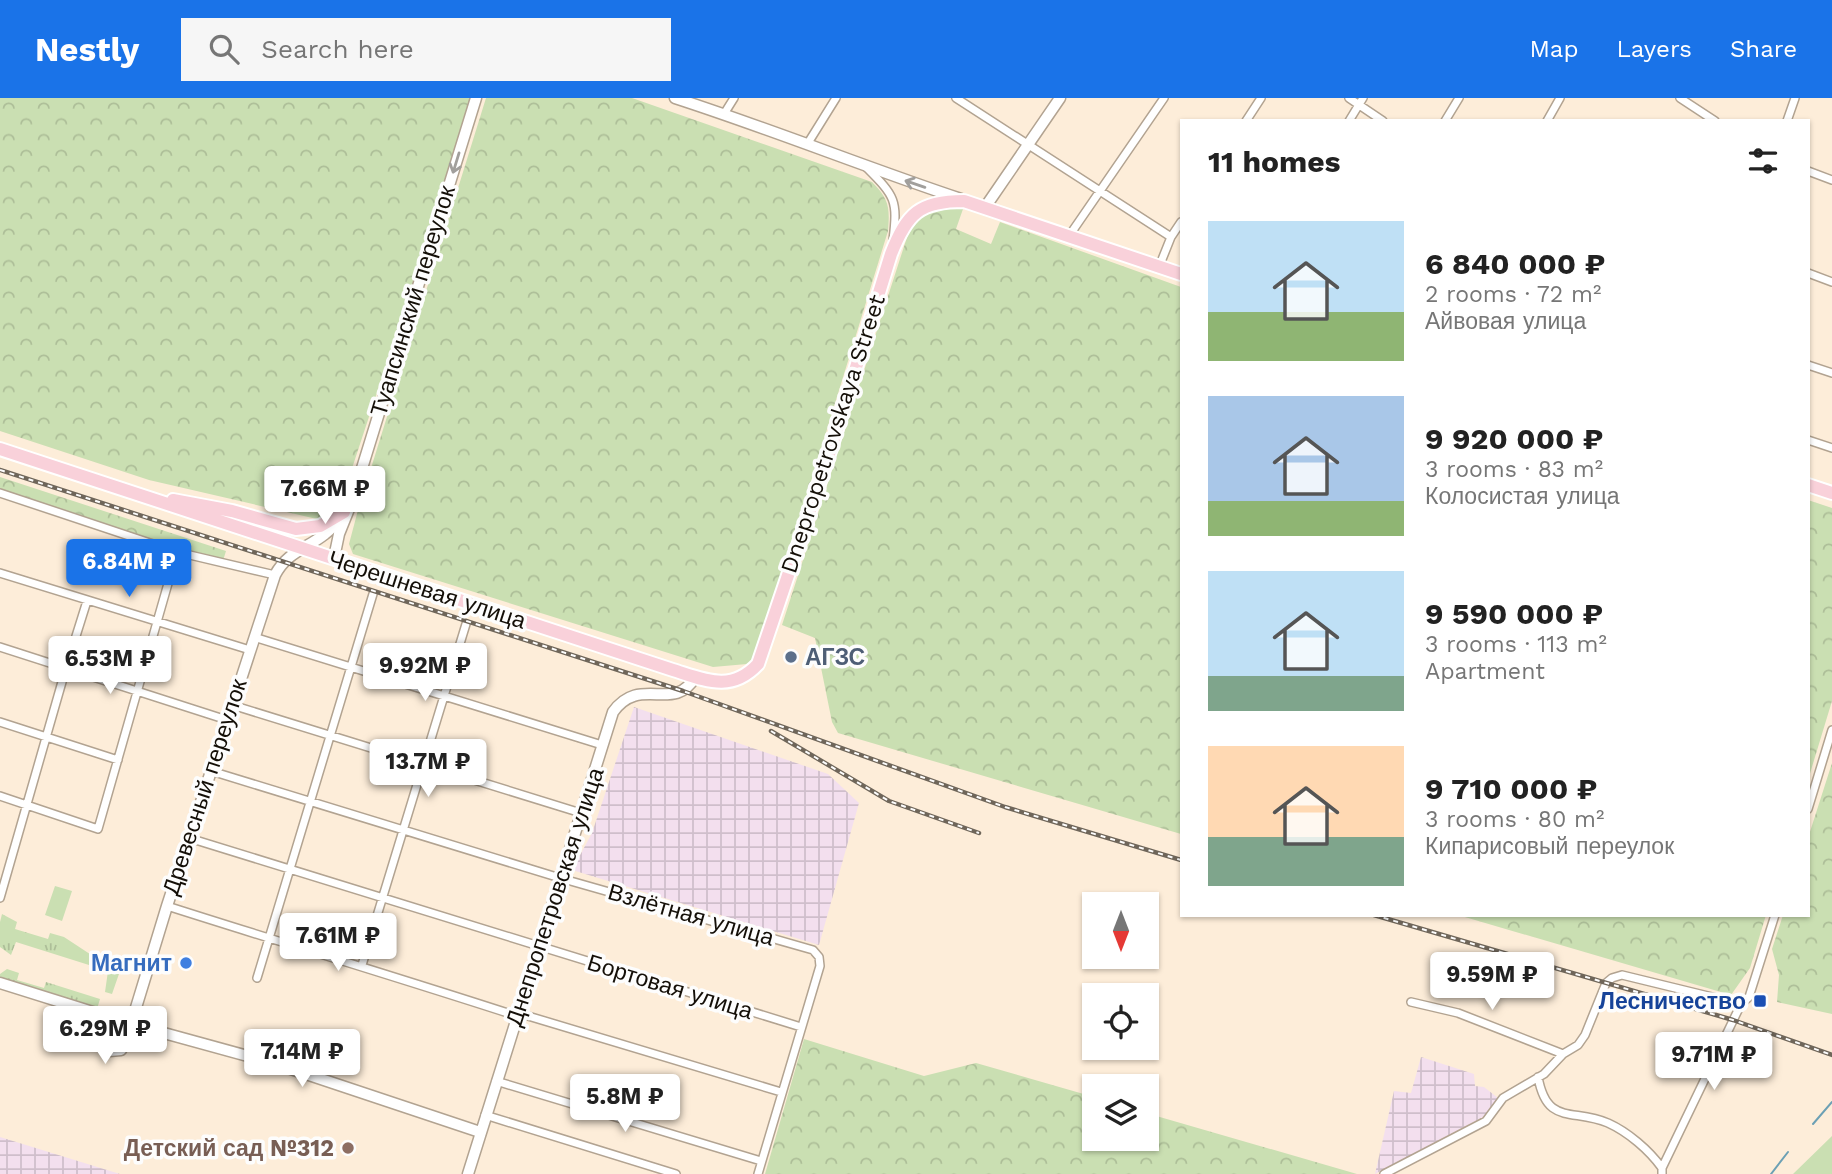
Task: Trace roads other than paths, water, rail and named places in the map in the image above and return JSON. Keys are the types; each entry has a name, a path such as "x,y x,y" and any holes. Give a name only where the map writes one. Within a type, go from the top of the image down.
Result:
{"main road":[{"name":"Dnepropetrovskaya Street","path":"695,677 711,682 727,682 748,674 758,664 832,445 891,254 898,237 915,213 927,205 944,201 964,201 986,206 1180,274"},
{"name":"Черешневая улица","path":"0,449 695,677"},
{"path":"1810,486 1832,493"},
{"path":"156,500 175,499 197,503 296,529 320,526 347,508"}],"street":[{"path":"675,98 808,143 866,168 964,201"},
{"path":"724,114 734,98"},
{"path":"808,143 836,98"},
{"path":"956,98 1171,237"},
{"path":"986,206 1060,98"},
{"path":"1069,236 1164,98"},
{"path":"1247,119 1261,98"},
{"path":"1349,98 1361,101 1381,119"},
{"path":"1446,119 1459,98"},
{"path":"1548,119 1560,98"},
{"path":"1680,98 1712,119"},
{"path":"1788,119 1795,98"},
{"name":"Туапсинский переулок","path":"334,558 347,508 476,99"},
{"path":"1350,119 1361,101"},
{"path":"866,168 894,200 897,211 891,254"},
{"path":"1810,172 1832,180"},
{"path":"1159,267 1171,237 1180,224"},
{"path":"1810,274 1832,282"},
{"path":"1810,366 1832,373"},
{"path":"1810,441 1832,448"},
{"path":"0,493 177,552 275,575"},
{"name":"Туапсинский переулок","path":"302,549 328,531 347,508"},
{"name":"Древесный переулок","path":"131,1024 275,575 289,555 302,549"},
{"path":"0,796 98,829 177,552"},
{"path":"0,573 250,650"},
{"path":"257,978 373,594"},
{"path":"0,898 87,601"},
{"path":"362,965 466,624"},
{"path":"254,637 602,745"},
{"path":"0,647 227,720"},
{"name":"Днепропетровская улица","path":"468,1174 613,712 620,702 632,695 674,695 683,691 695,677"},
{"path":"232,705 581,813"},
{"path":"0,722 118,760"},
{"path":"1810,802 1832,730"},
{"name":"Взлётная улица","path":"211,771 560,878 813,950 820,965 801,1027"},
{"name":"Бортовая улица","path":"189,838 801,1027"},
{"path":"0,868 9,871"},
{"path":"167,905 517,1015 781,1092"},
{"path":"1662,1171 1741,1004 1749,997 1773,917"},
{"path":"1384,1174 1486,1121 1503,1098 1538,1077 1563,1054 1578,1045 1585,1035 1606,984 1612,978 1622,975 1741,1004"},
{"path":"0,983 131,1024 272,1063 480,1132"},
{"path":"1410,1002 1458,1013 1563,1054"},
{"path":"118,1028 131,1024"},
{"path":"758,1174 801,1027"},
{"path":"1538,1077 1544,1101 1555,1110 1610,1124 1653,1156 1662,1171"},
{"path":"496,1080 761,1161"},
{"path":"485,1115 676,1174"}],"waterway":[{"path":"1813,1124 1832,1102"},
{"path":"1771,1174 1788,1152"}],"railway":[{"path":"0,470 683,691 1005,807 1180,860"},
{"path":"771,731 889,801 979,833"},
{"path":"1381,917 1733,1020 1832,1055"}],"place":[{"name":"АГЗС","path":"791,657"},
{"name":"Магнит","path":"186,963"},
{"name":"Лесничество","path":"1760,1001"},
{"name":"Детский сад №312","path":"348,1148"}]}
